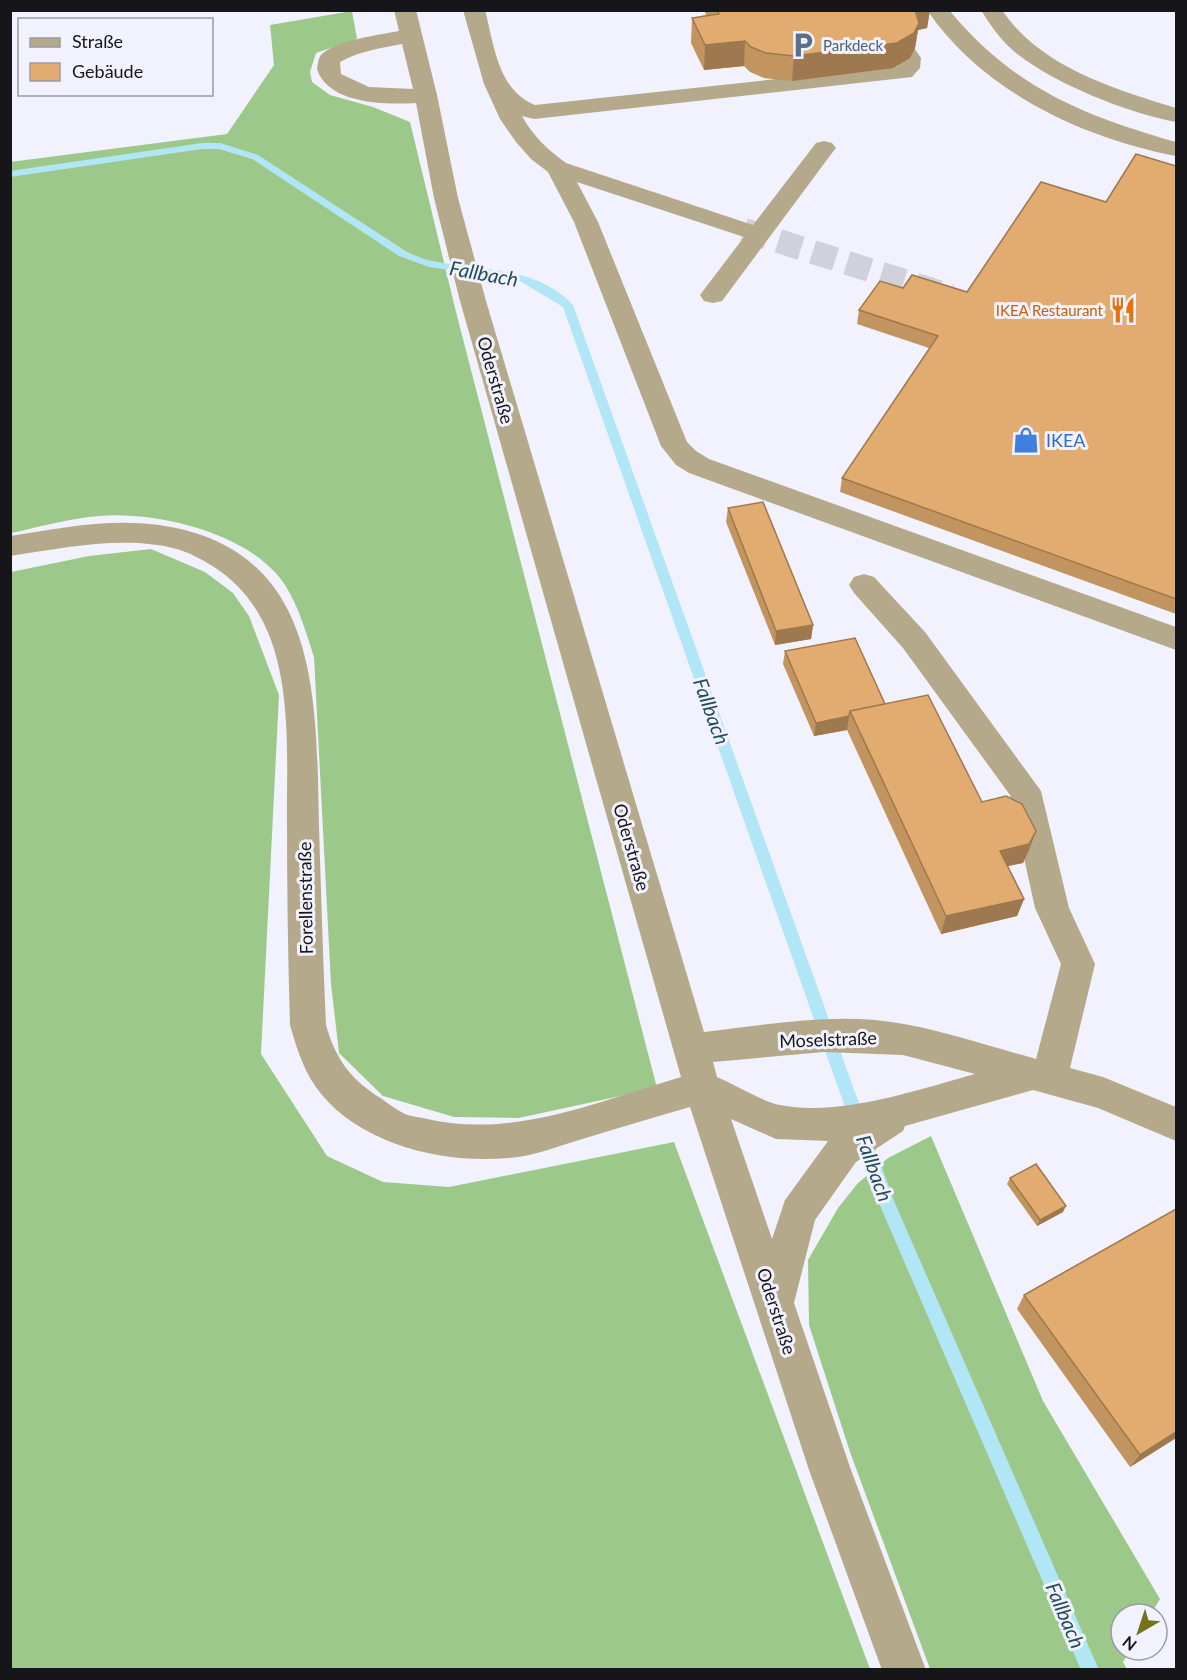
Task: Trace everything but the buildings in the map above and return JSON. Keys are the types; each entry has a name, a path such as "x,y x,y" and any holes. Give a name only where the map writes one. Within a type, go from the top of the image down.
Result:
{"street":[{"name":"Oderstraße","path":"405,10 426,95 452,226 472,301 702,1087 830,1470 904,1670"},
{"path":"474,10 495,84 506,110 535,149 558,168 744,230"},
{"path":"937,10 953,33 986,63 1029,95 1069,114 1176,149"},
{"path":"991,10 1019,46 1061,72 1111,93 1176,115"},
{"path":"495,84 506,98 517,106 534,112 904,72 909,68 910,58 887,26"},
{"path":"411,36 359,45 340,52 330,59 328,69 331,78 355,91 387,98 426,95"},
{"path":"713,295 824,148"},
{"path":"558,168 586,222 675,446 686,458 699,466 1176,639"},
{"name":"Forellenstraße","path":"10,546 111,531 182,540 215,554 242,572 268,602 282,632 301,702 308,1025 316,1054 335,1084 361,1106 397,1130 445,1140 486,1143 525,1139 702,1087"},
{"path":"864,585 914,640 1024,791 1052,908 1078,964 1041,1077"},
{"name":"Moselstraße","path":"691,1049 804,1037 872,1035 903,1039 1103,1093 1176,1124"},
{"name":"Moselstraße","path":"774,1304 798,1213 839,1137 904,1110 1041,1077"},
{"path":"702,1087 776,1122 839,1137"}],"green space":[{"path":"352,11 357,39 316,53 310,72 312,82 330,95 373,107 410,122 456,312 657,1088 519,1118 454,1117 383,1096 339,1053 331,984 314,657 294,602 285,585 270,567 227,539 175,522 149,518 123,515 89,517 11,533 10,162 227,134 274,65 270,25"},
{"path":"151,549 205,572 233,593 249,616 279,695 261,1054 327,1156 383,1182 449,1187 674,1142 870,1669 11,1669 11,572 89,556"},
{"path":"931,1136 1043,1401 1160,1599 1158,1602 1109,1602 1109,1662 1123,1662 1127,1669 930,1669 850,1452 809,1325 808,1260 838,1208 858,1183 888,1158"}],"waterway":[{"name":"Fallbach","path":"10,174 202,146 220,146 255,157 403,254 429,264 521,277 568,305 886,1201 1090,1670"}],"tunnel":[{"path":"744,230 951,296"}],"place":[{"name":"Parkdeck","path":"803,45"},
{"name":"IKEA Restaurant","path":"1123,310"},
{"name":"IKEA","path":"1026,440"}]}
